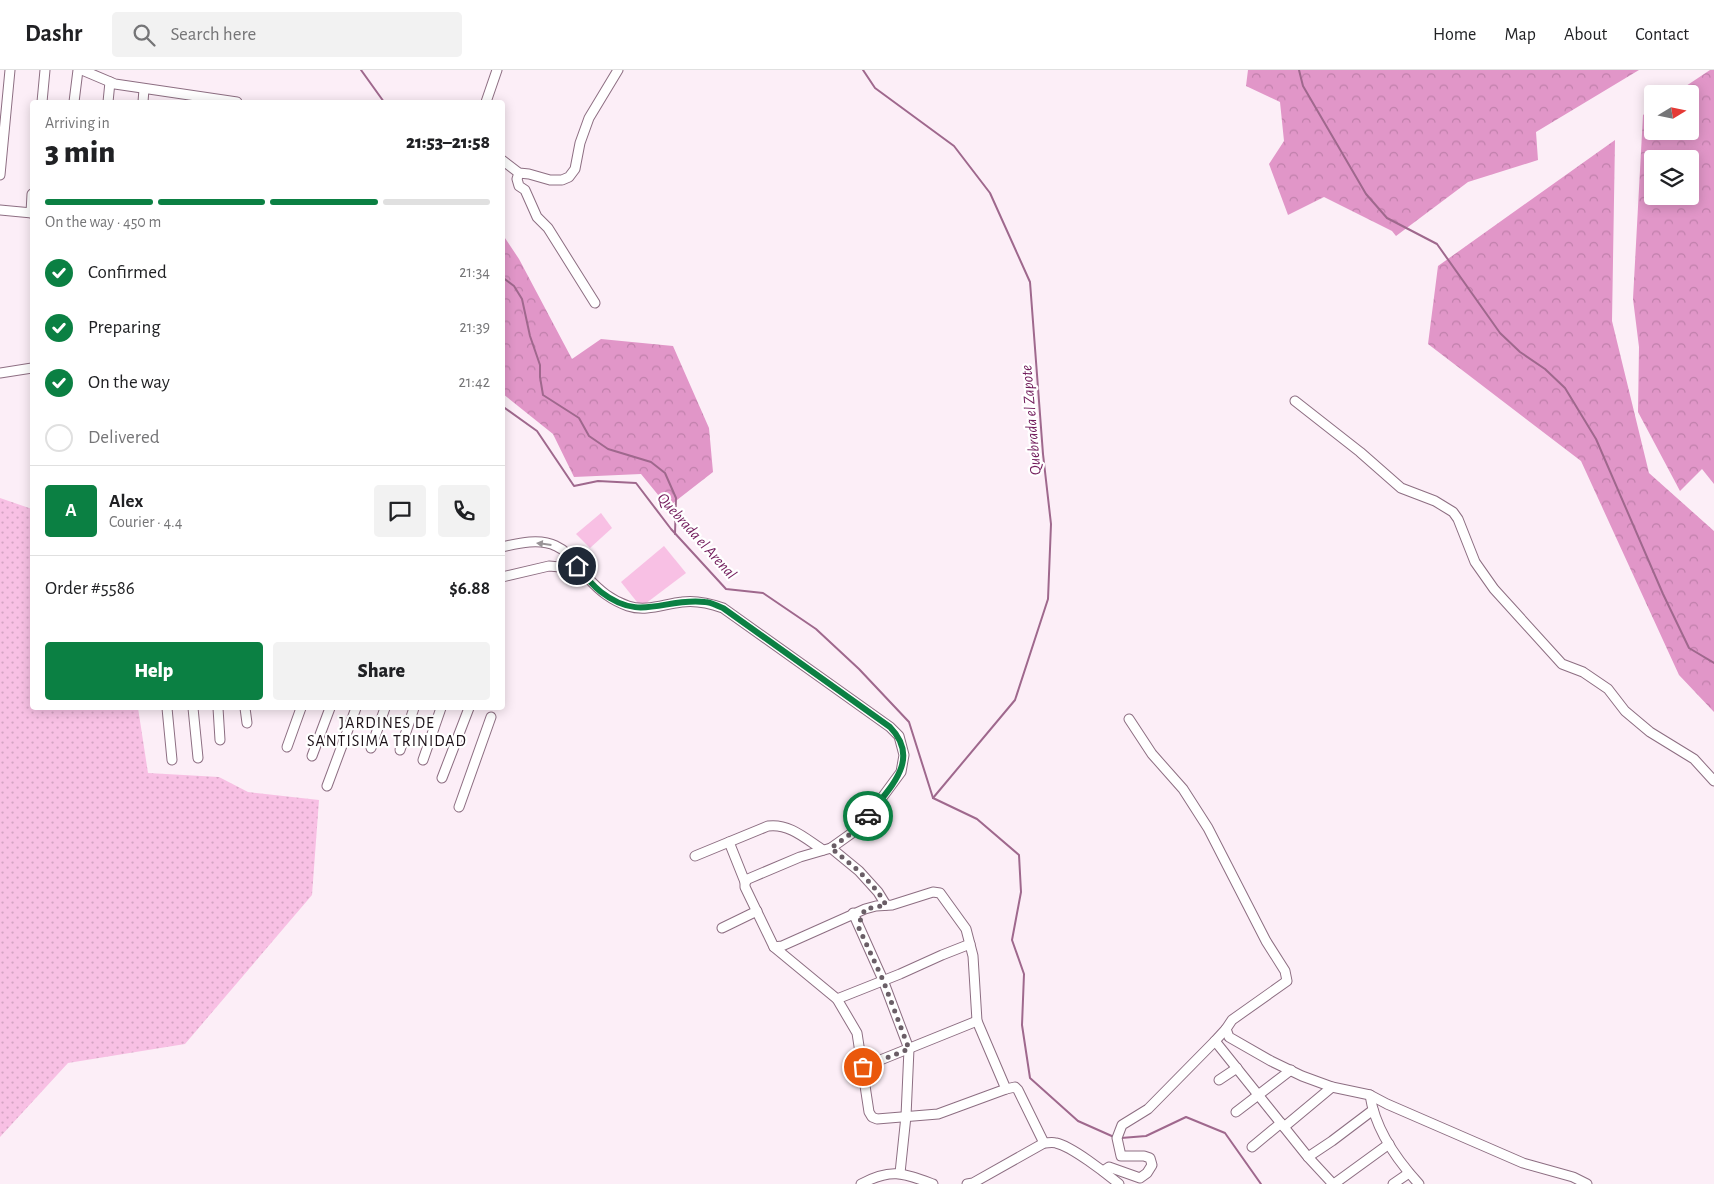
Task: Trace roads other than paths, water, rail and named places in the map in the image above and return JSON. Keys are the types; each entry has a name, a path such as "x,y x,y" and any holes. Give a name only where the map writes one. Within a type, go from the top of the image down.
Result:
{"street":[{"path":"0,175 10,70"},
{"path":"42,100 45,70"},
{"path":"74,100 78,70"},
{"path":"82,70 110,82 219,100"},
{"path":"487,100 497,70"},
{"path":"505,162 519,173 550,180 562,180 569,176 575,169 580,143 589,118 618,70"},
{"path":"108,100 110,82"},
{"path":"143,100 144,89"},
{"path":"519,173 517,179 519,186 525,190 537,217 548,228 594,303"},
{"path":"0,210 30,213"},
{"path":"0,373 30,368"},
{"path":"1295,401 1360,452 1401,488 1435,501 1453,512 1475,562 1494,589 1562,664 1583,672 1608,689 1625,711 1650,732 1694,759 1714,781"},
{"path":"505,546 528,542 546,543 556,546 573,559 600,591 629,606 652,608 684,601 706,602 723,608 890,727 899,736 904,755 901,772 866,818 852,833 827,849 800,857 745,882"},
{"path":"505,576 549,566 571,568 577,566"},
{"path":"167,710 172,760"},
{"path":"193,710 198,758"},
{"path":"218,710 220,740"},
{"path":"245,710 247,723"},
{"path":"287,747 300,710"},
{"path":"312,756 329,710"},
{"path":"327,786 355,710"},
{"path":"371,748 383,710"},
{"path":"400,750 413,710"},
{"path":"423,760 440,710"},
{"path":"442,778 468,710"},
{"path":"459,807 492,717"},
{"path":"1103,1171 1108,1167 1140,1178 1147,1173 1152,1165 1150,1158 1144,1156 1121,1156 1117,1138 1122,1125 1148,1109 1215,1041 1232,1020 1287,981 1285,971 1266,941 1208,828 1182,789 1152,754 1129,719"},
{"path":"695,856 768,826 784,826 827,849 859,871 878,892 886,905"},
{"path":"729,842 745,882 745,887 779,949 838,999 857,1032 869,1112 872,1117 877,1119 938,1114 1015,1087 1044,1143"},
{"path":"779,949 853,913 865,909 892,905 933,892 940,893 966,929 973,956 977,1021 1006,1089"},
{"path":"858,926 865,909"},
{"path":"722,928 757,912"},
{"path":"853,913 883,980 909,1049 906,1116 900,1173"},
{"path":"838,999 970,944"},
{"path":"863,1067 977,1021"},
{"path":"1226,1029 1229,1038 1290,1070 1332,1087 1370,1095 1523,1163 1573,1177 1588,1184"},
{"path":"1215,1041 1308,1157 1333,1184 1389,1144"},
{"path":"1219,1080 1237,1068"},
{"path":"1236,1112 1290,1070"},
{"path":"1252,1147 1332,1087"},
{"path":"1370,1095 1378,1126 1409,1173 1419,1184"},
{"path":"1308,1157 1373,1110"},
{"path":"971,1184 1044,1143 1053,1142 1062,1145 1103,1171 1119,1184"},
{"path":"861,1184 874,1176 900,1173 933,1184"},
{"path":"1393,1184 1409,1173"}],"waterway":[{"path":"361,70 383,100"},
{"name":"Quebrada el Zapote","path":"863,70 875,88 954,146 990,193 1030,282 1043,454 1051,524 1048,599 1015,700 933,798"},
{"path":"1299,70 1303,86 1366,194 1387,218 1437,244 1500,333 1520,352 1545,369 1565,388 1596,439 1663,594 1689,648 1714,663"},
{"path":"505,279 514,286 522,299 530,336 540,365 543,395 579,418 589,436 608,449 651,462 665,473 676,498 675,534"},
{"name":"Quebrada el Arenal","path":"505,408 537,431 574,486 598,481 636,483 671,529 726,589 763,593 816,629 859,669 909,722 933,798"},
{"path":"933,798 977,819 1019,855 1021,892 1012,940 1024,974 1022,1025 1030,1078 1078,1121 1114,1137"},
{"path":"1121,1138 1146,1136 1186,1117 1225,1133 1261,1184"}],"district":[{"name":"JARDINES DE SANTISIMA TRINIDAD","path":"387,732"}]}
